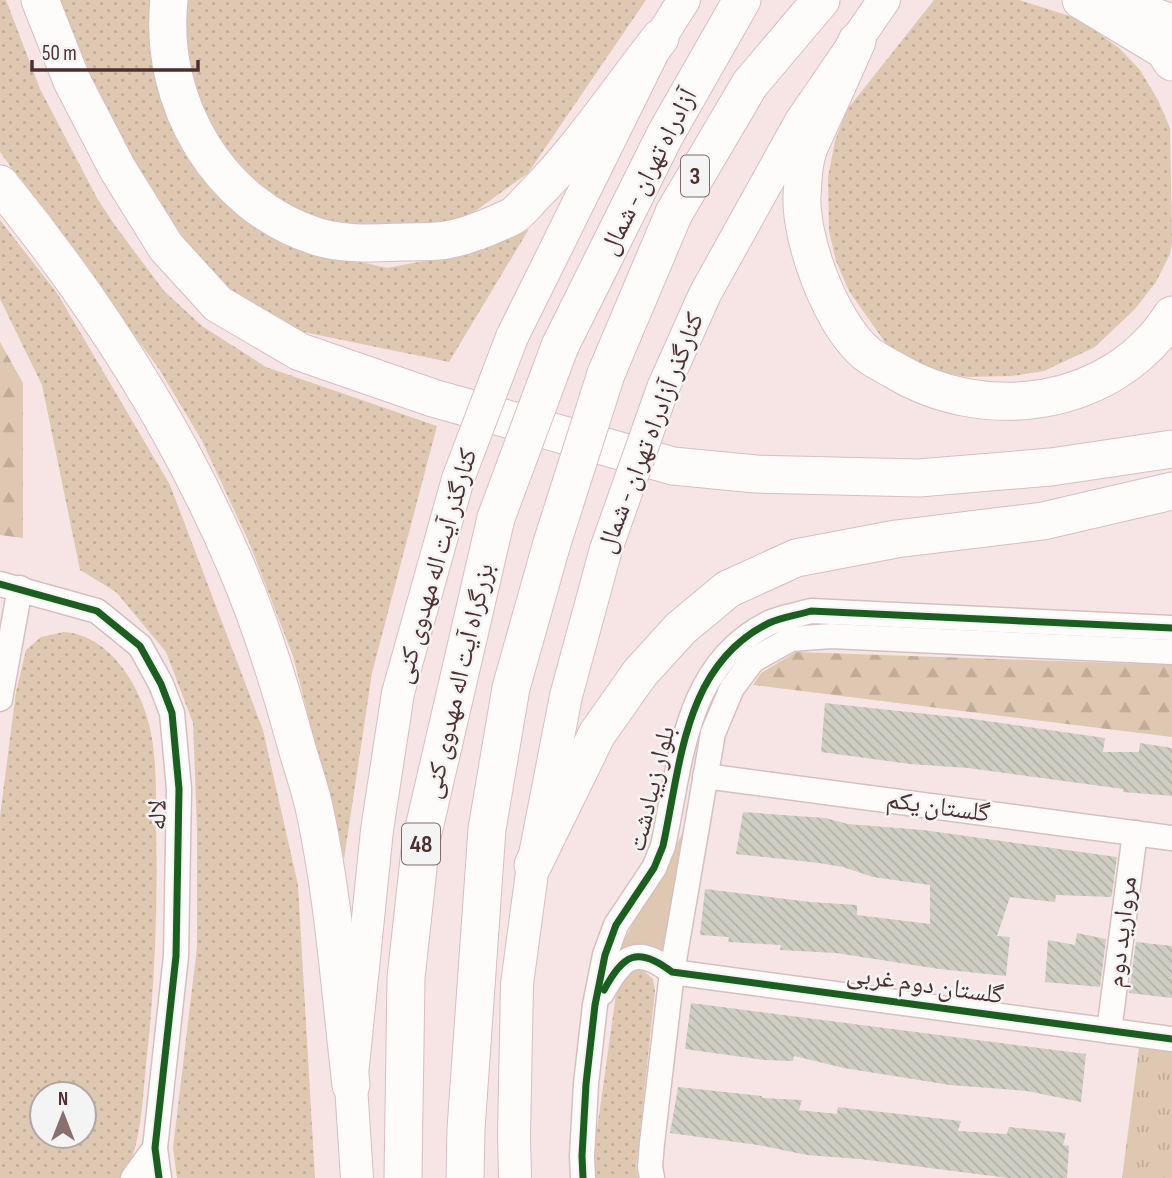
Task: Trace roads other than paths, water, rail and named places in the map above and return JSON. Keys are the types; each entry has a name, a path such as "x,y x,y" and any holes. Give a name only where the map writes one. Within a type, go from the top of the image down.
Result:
{"highway":[{"path":"40,0 72,81 117,168 166,247 218,304 300,352 433,398 673,466 756,474 919,478 1051,467 1172,449"},
{"path":"169,0 167,41 176,84 188,121 214,165 246,198 286,225 320,237 367,243 450,240 513,216 552,177 660,38"},
{"name":"آزادراه تهران - شمال","path":"560,346 665,135 742,0"},
{"name":"آزادراه تهران - شمال","path":"552,543 606,374 674,213 750,84 821,0"},
{"path":"1081,0 1164,50 1172,62"},
{"path":"1106,0 1172,23"},
{"path":"857,41 806,156 802,197 804,232 816,269 840,318 866,353 917,384 962,398 1007,403 1047,398 1080,388 1111,373 1143,350 1172,315"},
{"path":"0,184 49,244 128,361 181,451 236,566 280,686 314,807 330,900 351,1085"},
{"name":"بزرگراه آیت اله مهدوی کنی","path":"403,1178 406,978 421,841 496,518 560,346"},
{"path":"533,865 597,734 640,673 681,628 728,589 796,558 896,539 1043,521 1172,491"},
{"name":"بزرگراه آیت اله مهدوی کنی","path":"465,1178 487,829 510,688 552,543"}],"main road":[{"name":"کنارگذر آیت اله مهدوی کنی","path":"357,1178 351,1085 377,830 398,693 458,479 512,337 660,38 684,0"},
{"name":"کنارگذر آزادراه تهران - شمال","path":"533,865 566,696 606,549 663,388 705,294 801,121 883,1"},
{"path":"515,1178 517,985 533,865"}],"street":[{"path":"0,699 10,586"},
{"name":"لاله","path":"10,586 97,611 140,646 161,684 172,713 179,789 176,956 155,1148 159,1178"},
{"name":"بلوار زیبادشت","path":"583,1178 586,1084 595,1005 605,955 616,925 654,868 663,846 695,707 706,681 722,658 741,640 771,621 811,611 1172,628"},
{"name":"بلوار زیبادشت","path":"652,1178 652,1143 672,972 713,733 732,688 753,660 791,639 831,636 1172,652"},
{"name":"گلستان یکم","path":"705,776 1172,838"},
{"name":"مروارید دوم","path":"1109,1031 1135,833"},
{"name":"گلستان دوم غربی","path":"595,1005 615,969 628,959 643,957 655,959 672,972 1172,1039"},
{"path":"133,1178 155,1148"}]}
